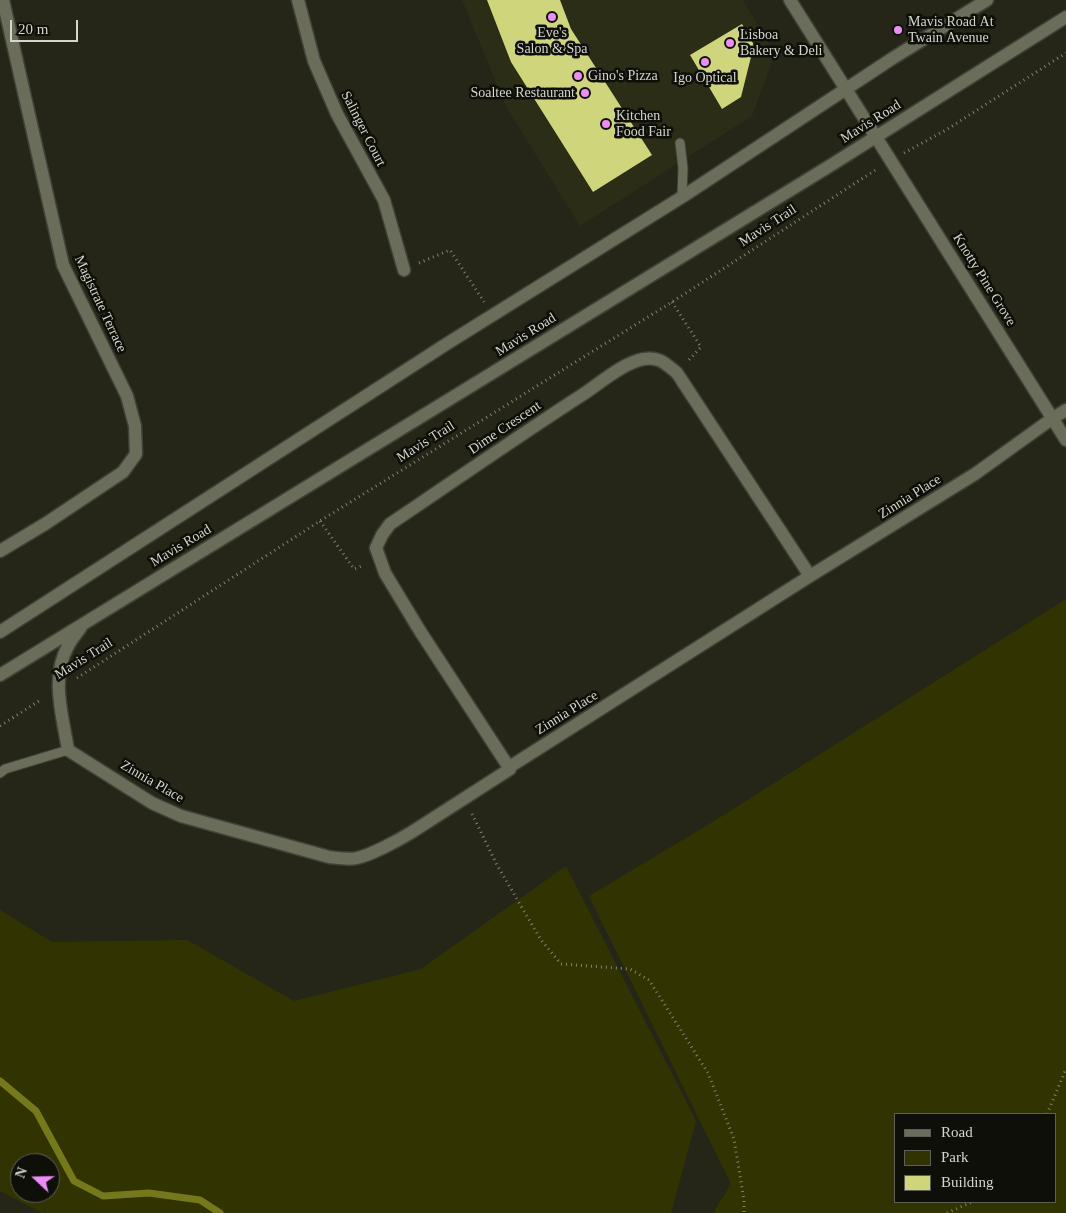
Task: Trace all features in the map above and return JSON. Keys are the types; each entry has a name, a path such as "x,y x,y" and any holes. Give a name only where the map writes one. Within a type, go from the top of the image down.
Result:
{"street":[{"name":"Magistrate Terrace","path":"0,551 45,524 122,472 136,454 134,426 127,396 63,265 3,0"},
{"name":"Salinger Court","path":"298,0 314,61 337,114 384,200 404,270"},
{"name":"Knotty Pine Grove","path":"790,0 1066,440"},
{"name":"Mavis Road","path":"0,632 492,315 682,197 846,89 987,0"},
{"name":"Mavis Road","path":"0,675 876,137 1066,17"},
{"name":"Dime Crescent","path":"379,560 376,548 390,524 615,373 633,362 650,358 660,359 677,373 810,576"},
{"name":"Zinnia Place","path":"68,750 152,802 181,816 329,857 343,859 358,858 398,841 510,769 511,766 810,576 975,474 1066,410"},
{"path":"379,560 420,631 510,769"},
{"path":"68,750 58,689 59,667 67,647 84,622"}],"lane":[{"path":"680,143 683,168 682,197"},
{"path":"0,773 5,769 68,750"}],"path":[{"path":"916,146 946,130 1066,52"},
{"name":"Mavis Trail","path":"0,726 320,522 672,302 863,178"},
{"path":"404,270 450,250 492,315"},
{"path":"672,302 701,348 677,373"},
{"path":"320,522 354,569 379,560"},
{"path":"464,798 497,865 526,915 541,940 561,964 630,969 649,980 708,1073 734,1138 744,1200 744,1213"},
{"path":"1047,1113 1066,1069"},
{"path":"948,1213 970,1203"}],"shaded area":[{"path":"462,0 743,0 775,54 752,116 580,226 505,105"}],"green space":[{"path":"1066,599 1066,1213 713,1213 731,1184 589,896 711,823"},
{"path":"566,866 696,1121 671,1213 42,1213 23,1203 60,1203 60,1153 10,1153 10,1196 0,1191 0,910 52,942 187,940 294,1001 421,969"}],"building":[{"path":"487,0 560,0 571,29 652,155 593,192 511,62"},
{"path":"742,24 754,45 741,97 722,109 690,55"}],"waterway":[{"path":"0,1081 36,1111 74,1181 103,1196 149,1193 200,1200 220,1213"}],"place":[{"name":"Eve's Salon & Spa","path":"552,17"},
{"name":"Mavis Road At Twain Avenue","path":"898,30"},
{"name":"Lisboa Bakery & Deli","path":"730,43"},
{"name":"Igo Optical","path":"705,62"},
{"name":"Gino's Pizza","path":"578,76"},
{"name":"Soaltee Restaurant","path":"585,93"},
{"name":"Kitchen Food Fair","path":"606,124"}]}
